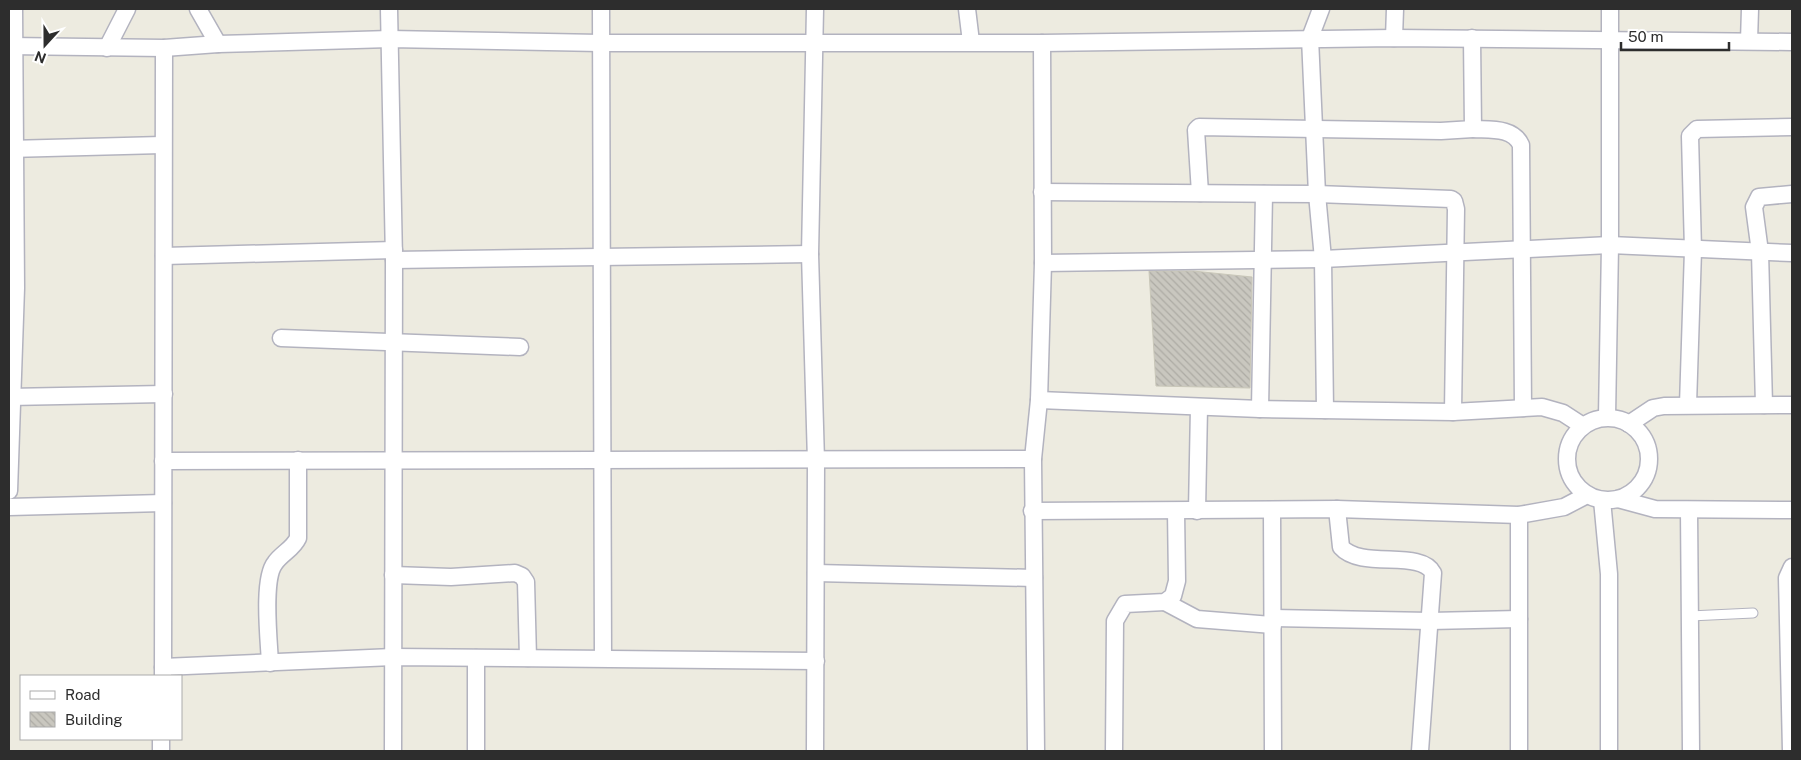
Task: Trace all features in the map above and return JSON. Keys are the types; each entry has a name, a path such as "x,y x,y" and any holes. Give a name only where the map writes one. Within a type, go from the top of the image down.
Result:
{"street":[{"path":"9,490 12,288 11,46 14,9"},
{"path":"107,48 127,9"},
{"path":"198,9 218,44"},
{"path":"389,9 394,255 393,751"},
{"path":"601,9 603,658"},
{"path":"815,9 810,254 816,461 815,751"},
{"path":"967,9 970,42"},
{"path":"1321,9 1310,38 1317,194 1323,259 1325,410"},
{"path":"1394,38 1395,9"},
{"path":"1607,417 1610,245 1610,9"},
{"path":"1749,41 1750,9"},
{"path":"11,46 164,48 218,44 390,39 600,43 1042,43 1310,38 1792,42"},
{"path":"1472,38 1471,115 1473,129"},
{"path":"1036,751 1032,512 1033,458 1039,400 1042,263 1042,43"},
{"path":"164,48 162,145 164,256 163,672 270,663 393,658 816,661"},
{"path":"1688,405 1692,250 1689,141 1693,132 1698,129 1792,127"},
{"path":"1200,193 1197,128 1440,131 1473,129 1507,132 1518,138 1521,145 1523,408"},
{"path":"12,150 162,145"},
{"path":"1042,192 1317,194 1448,198 1455,204 1453,412"},
{"path":"1260,409 1264,194"},
{"path":"1764,405 1760,252 1754,207 1756,201 1765,196 1792,194"},
{"path":"1042,263 1262,261 1610,245 1792,253"},
{"path":"164,256 394,255 602,257 810,254"},
{"path":"281,338 520,346"},
{"path":"10,397 164,394"},
{"path":"1039,400 1260,409 1453,412 1542,407 1553,409 1583,426"},
{"path":"1629,424 1653,408 1688,405 1792,405"},
{"path":"1198,511 1199,407"},
{"path":"1032,512 1337,509 1519,515 1552,510 1603,498 1633,492 1644,480 1649,465 1648,449 1641,434 1629,424 1607,417 1583,426 1572,438 1567,453 1568,469 1575,484 1603,498 1642,507 1689,510 1792,510"},
{"path":"163,461 394,459 816,461 1033,458"},
{"path":"270,663 267,609 269,575 274,563 294,547 298,538 298,460"},
{"path":"1603,498 1609,574 1609,751"},
{"path":"9,506 163,503"},
{"path":"1337,509 1341,547 1349,554 1423,563 1431,568 1434,573 1420,751"},
{"path":"1272,510 1273,751"},
{"path":"1689,510 1691,751"},
{"path":"1165,602 1177,590 1176,511"},
{"path":"1519,515 1519,751"},
{"path":"1791,751 1790,621 1787,578 1792,567"},
{"path":"393,575 451,577 515,573 522,576 526,582 528,658"},
{"path":"816,573 1034,578"},
{"path":"1114,751 1114,630 1116,615 1125,604 1165,602 1197,619 1430,621 1519,619"},
{"path":"476,658 476,751"}],"lane":[{"path":"1690,616 1753,612"}],"building":[{"path":"1149,271 1193,271 1252,277 1250,388 1156,386"}]}
